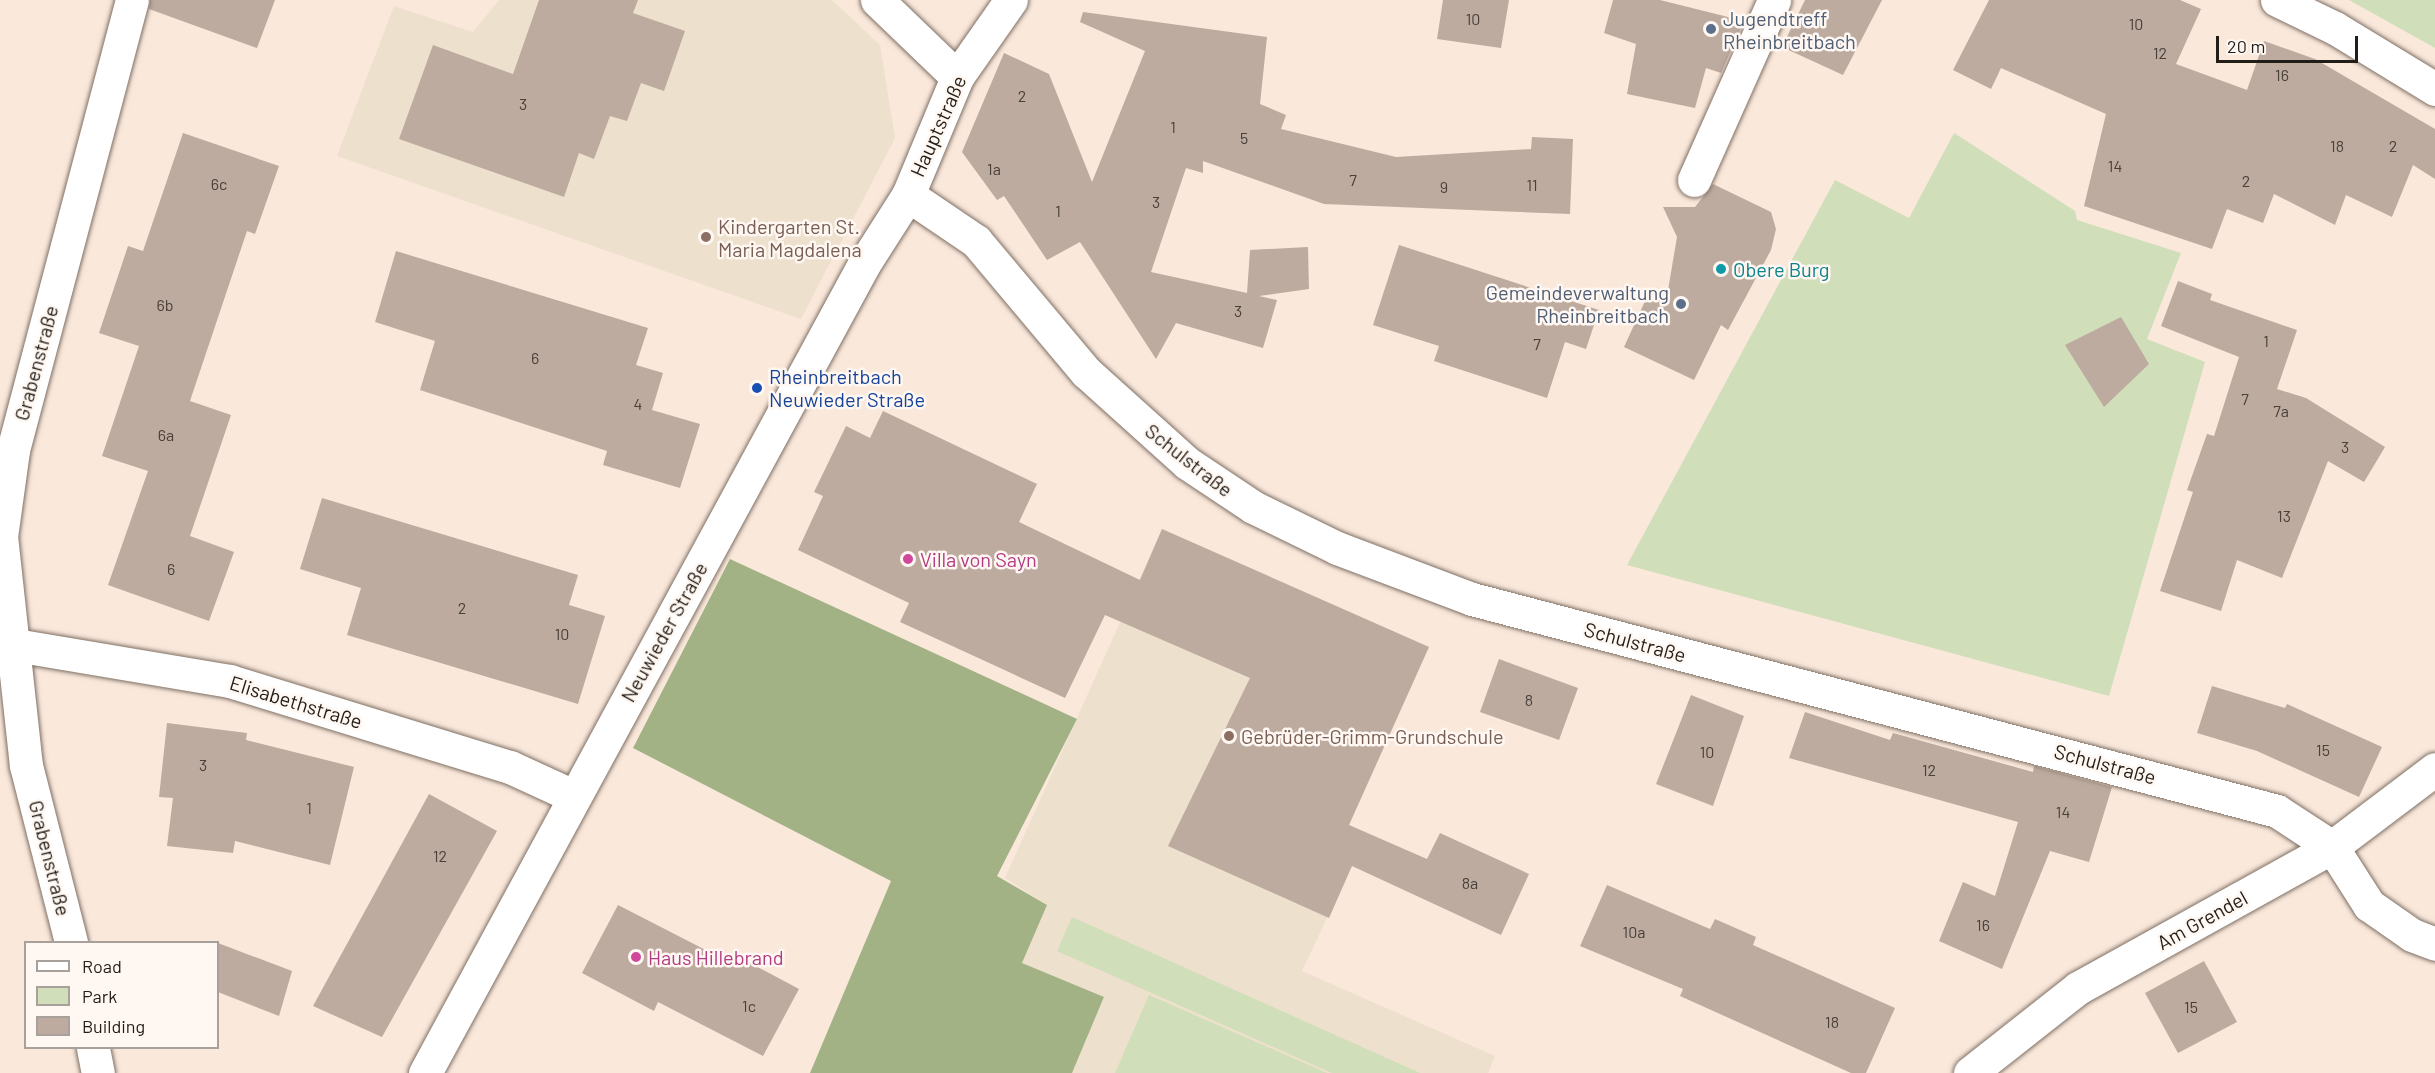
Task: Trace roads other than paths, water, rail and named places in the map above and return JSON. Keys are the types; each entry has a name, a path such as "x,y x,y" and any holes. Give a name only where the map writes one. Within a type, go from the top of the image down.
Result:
{"street":[{"name":"Grabenstraße","path":"71,941 27,766 9,644 1,537 13,450 132,0"},
{"path":"877,0 957,77"},
{"name":"Hauptstraße","path":"908,195 957,77 1011,0"},
{"path":"1695,180 1772,0"},
{"path":"2277,0 2335,28 2435,89"},
{"name":"Schulstraße","path":"908,195 976,241 1086,372 1187,463 1253,507 1337,548 1472,599 2277,811 2332,847 2368,904 2412,935 2435,944"},
{"name":"Neuwieder Straße","path":"425,1073 573,796 864,264 908,195"},
{"name":"Elisabethstraße","path":"9,644 230,681 510,767 573,796"},
{"name":"Am Grendel","path":"1970,1073 2078,988 2332,847 2430,773"},
{"path":"93,1049 98,1073"}],"place":[{"name":"Jugendtreff Rheinbreitbach","path":"1711,29"},
{"name":"Kindergarten St. Maria Magdalena","path":"706,237"},
{"name":"Obere Burg","path":"1721,269"},
{"name":"Gemeindeverwaltung Rheinbreitbach","path":"1681,304"},
{"name":"Rheinbreitbach Neuwieder Straße","path":"757,388"},
{"name":"Villa von Sayn","path":"908,559"},
{"name":"Gebrüder-Grimm-Grundschule","path":"1229,736"},
{"name":"Haus Hillebrand","path":"636,957"}]}
